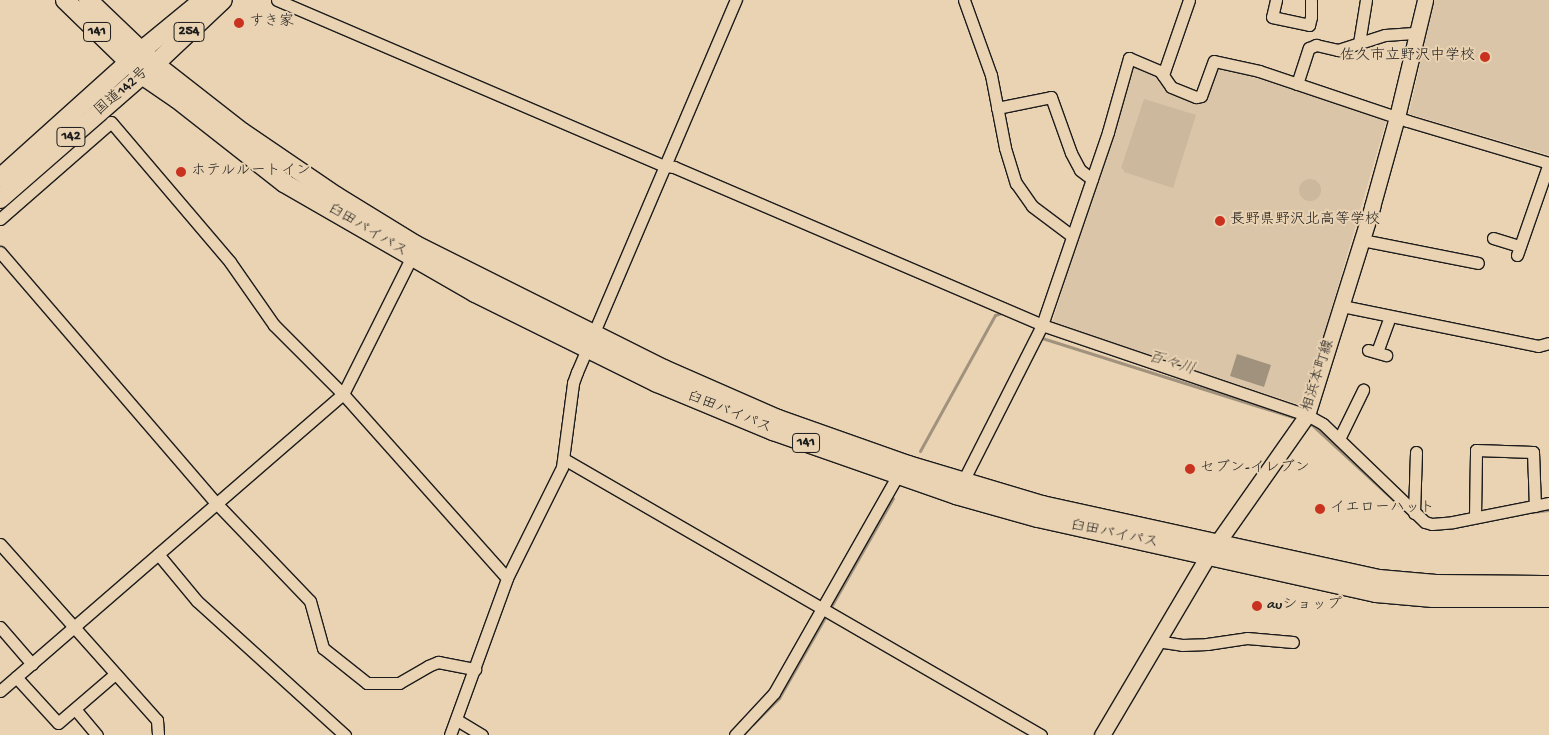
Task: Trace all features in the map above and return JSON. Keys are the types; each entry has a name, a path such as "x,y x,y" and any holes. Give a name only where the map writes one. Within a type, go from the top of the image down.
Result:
{"highway":[{"name":"141","path":"65,0 142,63"},
{"name":"141","path":"88,0 142,63"},
{"name":"254","path":"142,63 203,0"},
{"name":"254","path":"142,63 223,0"},
{"name":"国道142号","path":"0,178 142,63"},
{"name":"国道142号","path":"0,199 142,63"},
{"name":"臼田バイパス","path":"142,63 177,99 284,183 411,258 591,342 664,369 778,419 962,483 1376,593 1433,598 1549,598"},
{"name":"臼田バイパス","path":"142,63 336,196 416,245 591,342 657,383 732,414 956,495 1038,518 1378,579 1436,584 1549,585"}],"main road":[{"name":"相浜本町線","path":"1102,735 1213,550 1307,415 1362,240 1397,117 1425,0"}],"street":[{"path":"277,0 665,166 684,171 1042,325 1307,415 1324,424 1414,513 1432,524 1475,518 1549,503"},
{"path":"450,735 457,720 506,578 564,459 573,383 736,0"},
{"path":"964,0 991,75 1005,148 1016,183 1032,206 1072,236"},
{"path":"1163,75 1189,0"},
{"path":"1276,0 1272,17 1309,26 1311,0"},
{"path":"1359,43 1366,0"},
{"path":"1297,84 1309,48 1316,45 1338,50 1385,35 1417,33"},
{"path":"962,483 1042,325 1092,179 1130,58 1160,71 1171,86 1196,97 1202,96 1214,61 1297,84 1397,117 1549,163 1518,251 1493,238"},
{"path":"997,108 1051,97 1071,153 1080,170 1092,179"},
{"path":"0,219 111,122 230,262 274,325 343,394 506,578"},
{"path":"1362,240 1478,263"},
{"path":"0,252 217,504 310,601 322,648 366,683 399,683 438,662 475,669"},
{"path":"0,691 343,394 411,258"},
{"path":"1342,306 1538,346 1549,343"},
{"path":"1377,352 1390,316"},
{"path":"1339,439 1363,390"},
{"path":"1475,518 1476,450 1533,452 1535,506"},
{"path":"1414,513 1416,452"},
{"path":"564,459 1041,735"},
{"path":"735,735 774,693 898,475"},
{"path":"0,544 157,720 158,735"},
{"path":"158,554 197,601 345,735"},
{"path":"0,627 32,664"},
{"path":"1157,641 1182,645 1207,644 1247,638 1293,642"},
{"path":"16,677 58,723 115,674"},
{"path":"75,709 97,735"},
{"path":"457,720 482,735"}],"shaded area":[{"name":"佐久市立野沢中学校","path":"1434,0 1549,0 1549,155 1409,114"},
{"name":"長野県野沢北高等学校","path":"1132,64 1158,77 1166,88 1202,104 1216,66 1387,118 1303,406 1052,323"},
{"path":"1144,99 1196,115 1173,188 1124,172 1121,168"},
{"path":"1310,179 1318,182 1321,190 1318,198 1310,201 1302,198 1299,190 1302,182"},
{"path":"1237,354 1271,365 1264,387 1230,376"}],"waterway":[{"path":"920,451 995,315 1004,312"},
{"name":"百々川","path":"1042,338 1293,417"},
{"path":"1312,425 1422,526"},
{"path":"753,724 779,698 893,498"},
{"path":"1533,512 1549,510"}],"place":[{"name":"すき家","path":"239,23"},
{"name":"佐久市立野沢中学校","path":"1485,57"},
{"name":"ホテルルートイン","path":"181,172"},
{"name":"長野県野沢北高等学校","path":"1220,221"},
{"name":"セブン-イレブン","path":"1190,469"},
{"name":"イエローハット","path":"1320,509"},
{"name":"auショップ","path":"1257,606"}]}
